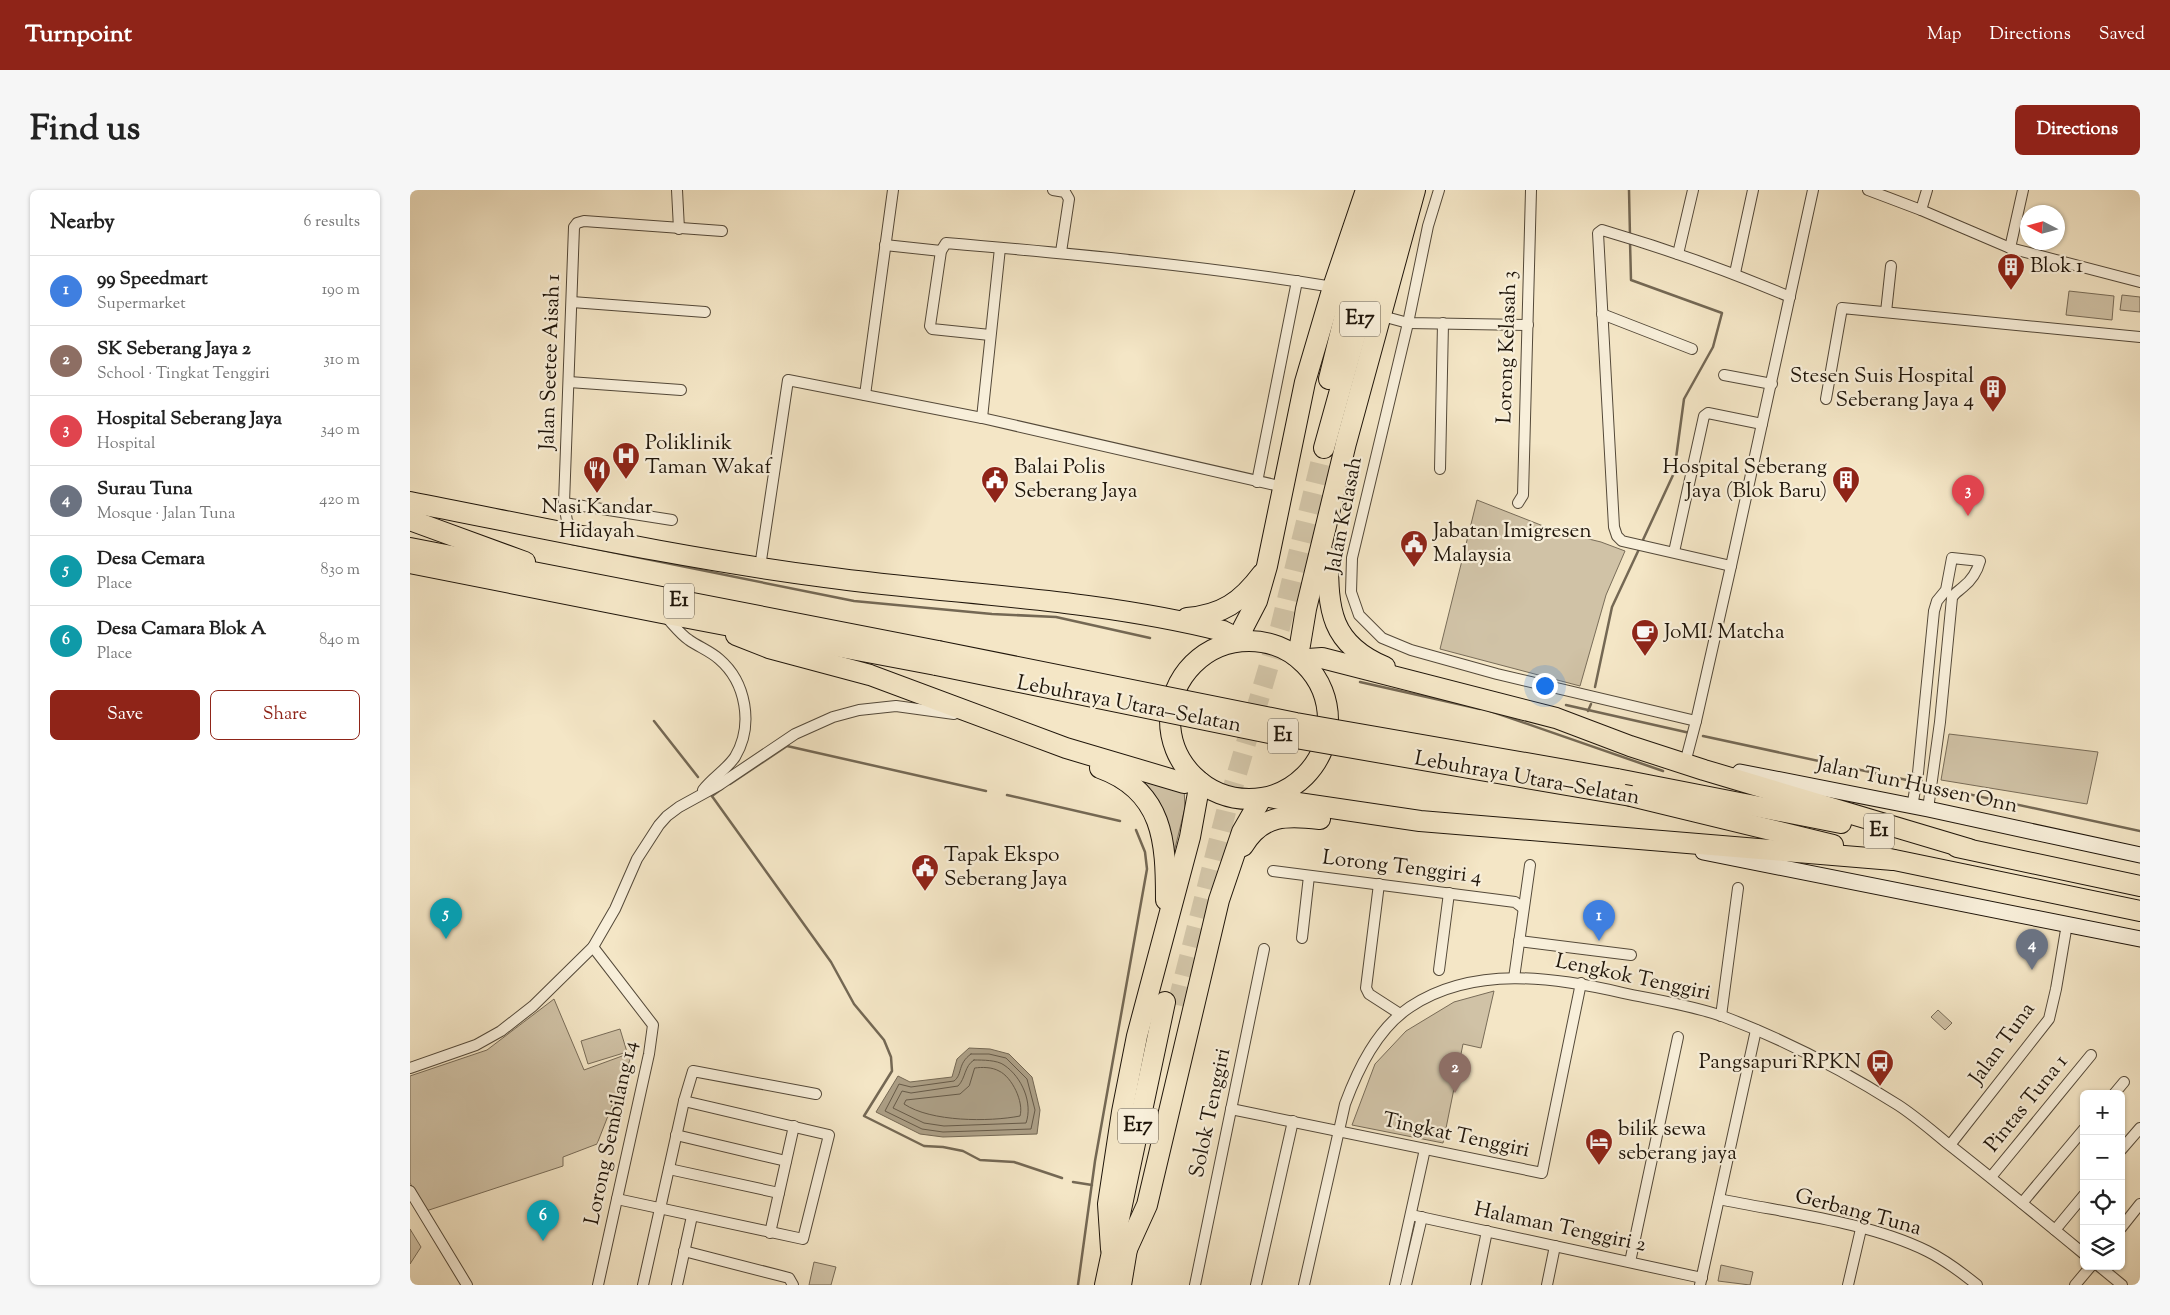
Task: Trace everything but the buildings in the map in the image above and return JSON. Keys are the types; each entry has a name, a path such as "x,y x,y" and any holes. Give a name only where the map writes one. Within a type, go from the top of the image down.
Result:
{"highway":[{"path":"1239,641 1243,628 1257,601 1268,566 1305,382 1333,287 1366,190"},
{"name":"E17","path":"1383,190 1356,270 1318,448 1364,302 1410,194"},
{"path":"1299,659 1304,620 1346,443 1382,316 1410,194"},
{"path":"410,502 760,567 878,584 1102,606 1174,618 1222,630 1239,641"},
{"path":"410,520 498,551 551,576"},
{"path":"1326,527 1329,606 1340,631 1359,653 1407,680"},
{"name":"Lebuhraya Utara–Selatan","path":"410,548 937,658 1284,736 1631,796 1893,860 2140,911"},
{"name":"Lebuhraya Utara–Selatan","path":"410,563 715,624 937,658 1617,779 1969,849 2140,886"},
{"path":"1174,618 1209,615 1225,609 1244,594 1268,566"},
{"path":"715,624 754,644 870,675 982,715 1066,748 1184,783 1198,781"},
{"path":"1119,1249 1147,1205 1219,900 1242,832 1266,798 1287,790 1302,779 1319,756 1326,739 1328,720 1326,701 1320,684 1299,659 1270,643 1239,641 1215,648 1196,660 1182,678 1173,698 1170,720 1173,743 1182,763 1198,781 1224,796 1242,799 1266,798 1420,821 1600,834 1640,840 1893,860"},
{"path":"1299,659 1322,658 1556,718 1630,746 1969,849"},
{"path":"1066,748 1078,758 1111,772 1125,781 1142,796 1154,814 1165,846 1167,924"},
{"path":"1119,1249 1108,1204 1122,1112 1137,1036 1190,837 1198,781"},
{"path":"1231,868 1249,837 1258,828 1273,819 1288,816 1362,822 1385,816"},
{"name":"E17","path":"1105,1285 1119,1249 1171,1004"},
{"name":"E17","path":"1119,1249 1120,1285"}],"main road":[{"name":"Jalan Tun Hussen Onn","path":"1685,763 1928,809 2140,855"},
{"path":"1640,840 2140,939"}],"street":[{"path":"677,190 679,229 722,231"},
{"path":"864,395 893,190"},
{"path":"1053,190 1065,192 1069,199 1061,252"},
{"name":"Jalan Kelasah","path":"1439,190 1428,226 1408,323 1352,558 1351,592 1359,615 1382,638 1411,650 1497,674 1696,721"},
{"name":"Lorong Kelasah 3","path":"1518,503 1523,495 1531,190"},
{"path":"1678,254 1693,190"},
{"path":"1735,273 1753,190"},
{"path":"1685,763 1732,566 1813,190"},
{"path":"1868,190 1922,210 2010,248 2140,282"},
{"path":"1922,210 1927,190"},
{"path":"2010,248 2023,190"},
{"name":"Jalan Seetee Aisah 1","path":"578,534 568,525 564,503 574,227 576,223 584,222 679,229"},
{"path":"1732,566 1622,541 1617,536 1614,527 1598,232 1602,230 1735,273 1790,297"},
{"path":"990,335 932,329 930,326 941,251 946,243 1061,252 1333,287"},
{"path":"885,245 941,251"},
{"path":"982,418 1000,248"},
{"path":"1886,312 1892,266"},
{"path":"1257,482 1297,281"},
{"path":"572,302 706,312"},
{"path":"1826,399 1842,308 2140,337"},
{"path":"1602,314 1692,349"},
{"path":"1382,316 1408,323 1528,325"},
{"path":"1440,469 1444,323"},
{"path":"1724,376 1772,384"},
{"path":"760,567 788,380 982,418 1284,487"},
{"path":"569,382 681,390"},
{"path":"1674,552 1704,416 1708,413 1762,424"},
{"path":"564,503 672,520"},
{"name":"Jalan Seetee Aisah 1","path":"539,527 557,522 564,503"},
{"path":"1912,806 1924,720 1934,610 1937,601 1946,590 1952,558 1980,560 1978,570 1971,581 1954,594 1952,598 1940,722 1928,809"},
{"path":"662,613 688,639 726,665 739,687 745,705 744,731 739,748 728,765 699,794"},
{"path":"1930,650 1947,652"},
{"path":"410,1068 476,1045 501,1031 534,1006 593,947 615,909 637,859 667,816 699,794 719,785 796,734 822,721 845,713 874,707 896,706 965,715 982,715"},
{"path":"1924,720 1940,722"},
{"path":"1514,978 1530,865"},
{"name":"Lorong Tenggiri 4","path":"1273,871 1515,902 1523,908"},
{"path":"1302,938 1309,876"},
{"path":"1379,884 1366,988 1369,994 1400,1014"},
{"path":"1721,1016 1738,888"},
{"path":"1439,970 1449,893"},
{"name":"Jalan Tuna","path":"1950,1145 2049,1019 2067,924"},
{"path":"1519,941 1631,956"},
{"name":"Lorong Sembilang 14","path":"593,947 653,1025 649,1054 598,1285"},
{"name":"Solok Tenggiri","path":"1195,1285 1264,949"},
{"name":"Lengkok Tenggiri","path":"1304,1285 1345,1104 1363,1063 1382,1034 1400,1014 1422,1000 1446,990 1468,984 1531,977 1581,983 1685,1006 1721,1016 1811,1054 1891,1101 1991,1177 2080,1251"},
{"name":"Tingkat Tenggiri","path":"1231,1108 1542,1173 1581,983"},
{"path":"1701,1281 1756,1030"},
{"path":"1630,1262 1678,1037"},
{"name":"Pintas Tuna 1","path":"1991,1177 2091,1055"},
{"path":"643,1285 676,1135 693,1071 816,1094"},
{"path":"2117,1090 2124,1082"},
{"path":"617,1199 803,1239 829,1138 827,1134 684,1101"},
{"path":"1256,1285 1292,1121"},
{"path":"770,1233 794,1126"},
{"path":"2125,1145 2140,1128"},
{"path":"2022,1203 2080,1134"},
{"path":"676,1135 786,1161"},
{"path":"1406,1285 1425,1149"},
{"path":"669,1169 779,1193"},
{"path":"410,1191 467,1285"},
{"name":"Gerbang Tuna","path":"1719,1199 1861,1229 1904,1242 1927,1251 1954,1267 1978,1285"},
{"path":"2055,1230 2080,1200"},
{"path":"2123,1225 2140,1204"},
{"path":"677,1285 692,1216"},
{"path":"1395,1285 1417,1216"},
{"name":"Halaman Tenggiri 2","path":"1417,1216 1630,1262 1701,1281"},
{"path":"1848,1285 1861,1229"},
{"path":"1476,1285 1487,1231"},
{"path":"1547,1285 1555,1246"},
{"path":"684,1250 791,1282"},
{"path":"2075,1285 2088,1270"},
{"path":"2104,1270 2122,1285"}],"shaded area":[{"path":"2069,291 2114,296 2112,320 2066,315"},
{"path":"2122,295 2140,297 2140,312 2120,310"},
{"path":"1477,500 1556,531 1601,542 1625,551 1606,595 1580,686 1440,649"},
{"path":"1949,734 2098,752 2087,804 1941,780"},
{"path":"1131,778 1184,787 1185,808 1169,872"},
{"path":"1494,991 1481,1048 1463,1044 1443,1143 1352,1125 1375,1064 1406,1031 1454,1002"},
{"path":"554,999 584,1070 633,1052 597,1144 563,1157 563,1166 426,1211 410,1183 410,1076 487,1050"},
{"path":"1938,1010 1952,1023 1945,1030 1931,1017"},
{"path":"620,1029 627,1052 588,1064 581,1041"},
{"path":"410,1229 421,1247 410,1264"},
{"path":"814,1262 836,1267 831,1285 809,1285"},
{"path":"1721,1265 1753,1272 1750,1285 1718,1281"}],"water":[{"path":"969,1048 990,1049 1009,1054 1032,1077 1040,1110 1037,1134 943,1137 920,1134 876,1112 898,1076 910,1082 952,1077 957,1059"}],"waterway":[{"path":"1629,190 1630,236"},
{"path":"1630,241 1631,280 1722,313 1713,347 1684,399 1674,473 1642,542"},
{"path":"572,544 854,601 992,614 1056,617 1150,638"},
{"path":"1595,687 1612,607 1640,547"},
{"path":"1360,682 1480,709"},
{"path":"1588,711 1591,704"},
{"path":"1566,705 1690,733"},
{"path":"1490,711 1663,771"},
{"path":"654,721 698,777"},
{"path":"1703,736 1907,780"},
{"path":"730,784 787,746 986,791"},
{"path":"712,796 723,788"},
{"path":"1940,788 2140,831"},
{"path":"709,792 831,962 854,1004 884,1040 891,1057 892,1071 864,1116 924,1146 963,1151 980,1160 1014,1162 1062,1178"},
{"path":"1007,795 1120,821"},
{"path":"1078,1285 1095,1161 1147,869 1145,852 1136,830"},
{"path":"1073,1182 1092,1185"}],"tunnel":[{"path":"1177,1005 1228,804 1280,628 1324,448"}],"place":[{"name":"Blok 1","path":"2011,291"},
{"name":"Stesen Suis Hospital Seberang Jaya 4","path":"1993,413"},
{"name":"Poliklinik Taman Wakaf","path":"626,480"},
{"name":"Nasi Kandar Hidayah","path":"597,494"},
{"name":"Balai Polis Seberang Jaya","path":"995,504"},
{"name":"Hospital Seberang Jaya (Blok Baru)","path":"1846,504"},
{"name":"Hospital Seberang Jaya","path":"1968,516"},
{"name":"Jabatan Imigresen Malaysia","path":"1414,568"},
{"name":"JoMI. Matcha","path":"1645,657"},
{"name":"Tapak Ekspo Seberang Jaya","path":"925,892"},
{"name":"Desa Cemara","path":"446,939"},
{"name":"99 Speedmart","path":"1599,941"},
{"name":"Surau Tuna","path":"2032,970"},
{"name":"Pangsapuri RPKN","path":"1880,1087"},
{"name":"SK Seberang Jaya 2","path":"1455,1093"},
{"name":"bilik sewa seberang jaya","path":"1599,1166"},
{"name":"Desa Camara Blok A","path":"543,1241"}]}
